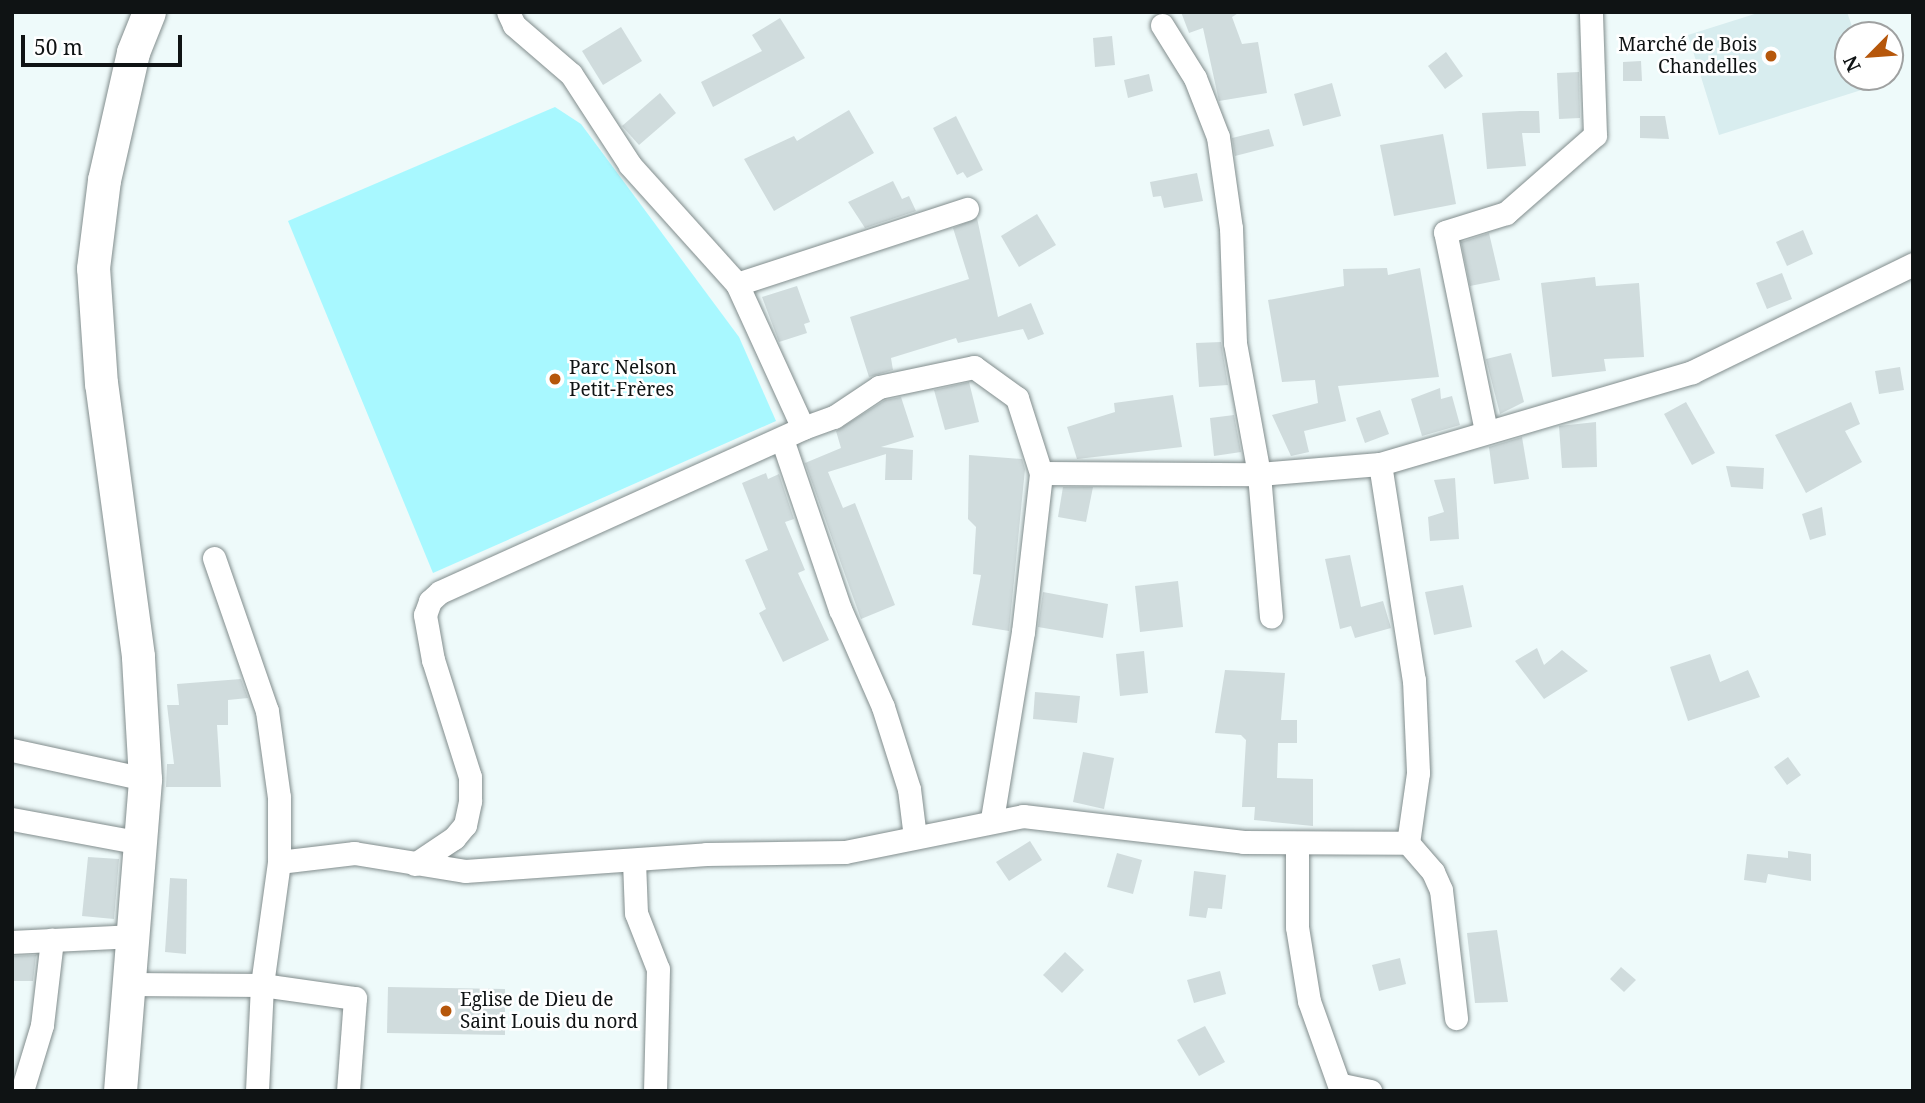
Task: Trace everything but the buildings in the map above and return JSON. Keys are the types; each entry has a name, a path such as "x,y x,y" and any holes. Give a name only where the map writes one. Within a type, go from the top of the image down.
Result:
{"main road":[{"path":"120,1091 145,779 138,656 101,384 93,268 104,180 133,52 149,12"}],"street":[{"path":"508,12 513,25 571,74 630,165 737,284 803,428"},
{"path":"1486,431 1444,232 1506,213 1595,135 1591,12"},
{"path":"1162,25 1195,78 1218,137 1231,228 1235,343 1259,474 1271,616"},
{"path":"737,284 967,209"},
{"path":"1041,472 1259,474 1380,464 1692,372 1913,264"},
{"path":"415,864 454,838 465,825 470,801 471,777 433,660 425,615 430,601 439,592 803,428 834,417 879,387 974,367 1017,398 1041,472 1023,632 992,819"},
{"path":"782,439 840,609 883,707 909,789 915,836"},
{"path":"1380,464 1413,680 1418,773 1408,844"},
{"path":"214,558 267,711 279,797 279,862 262,985 257,1091"},
{"path":"12,750 145,779"},
{"path":"279,862 354,853 465,871 845,852 992,819 1023,816 1136,834 1297,844 1408,844 1433,872 1441,890 1457,1018"},
{"path":"12,820 141,843"},
{"path":"1297,844 1297,927 1309,1001 1342,1088 1370,1091"},
{"path":"634,861 636,913 658,969 655,1091"},
{"path":"12,942 134,936"},
{"path":"22,1091 42,1025 52,940"},
{"path":"128,984 262,985 355,998 348,1091"}],"shaded area":[{"name":"Marché de Bois Chandelles","path":"1761,12 1847,12 1850,21 1834,21 1834,91 1858,91 1719,135 1688,35"},
{"name":"Parc Nelson Petit-Frères","path":"555,107 581,124 739,337 776,421 433,573 288,221"}],"place":[{"name":"Marché de Bois Chandelles","path":"1771,56"},
{"name":"Parc Nelson Petit-Frères","path":"555,379"},
{"name":"Eglise de Dieu de Saint Louis du nord","path":"446,1011"}]}
